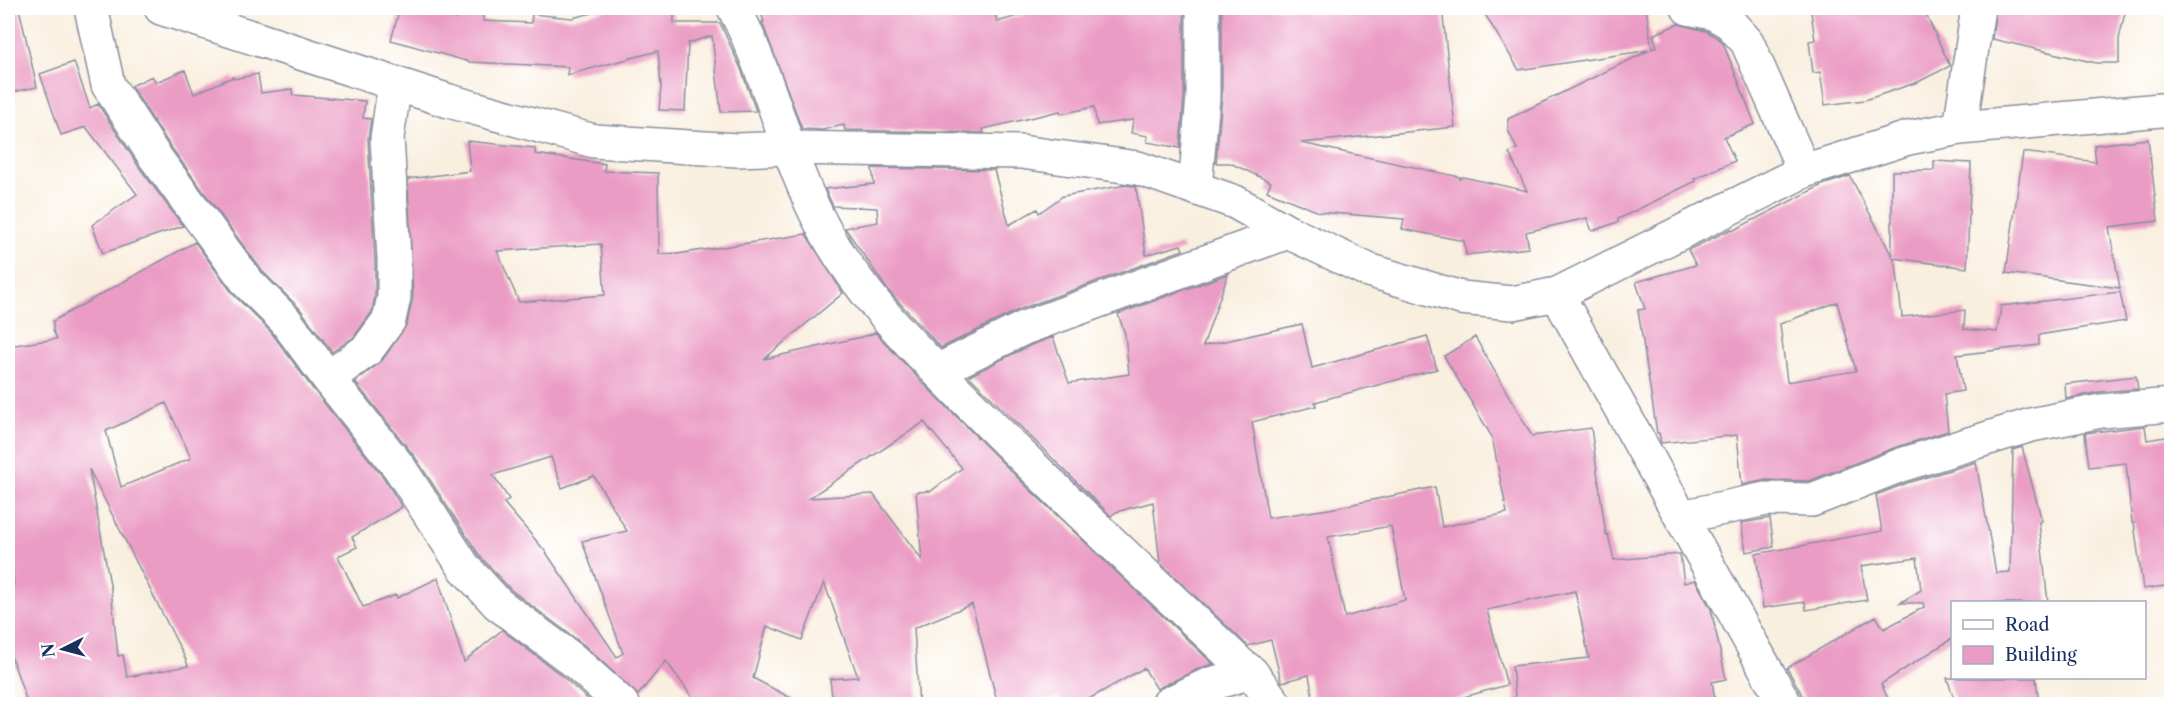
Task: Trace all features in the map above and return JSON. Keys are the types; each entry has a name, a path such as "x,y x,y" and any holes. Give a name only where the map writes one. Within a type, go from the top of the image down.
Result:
{"street":[{"path":"92,8 108,85 155,157 248,283 285,320 399,467 464,567 498,604 573,660 622,705"},
{"path":"160,8 449,101 594,141 737,150 788,148 1021,152 1138,168 1234,202 1288,232 1368,270 1461,298 1512,303 1557,294 1804,171 1908,138 1960,128 2172,109"},
{"path":"734,8 746,31 788,148 824,229 856,280 909,342 1033,469 1251,672 1275,705"},
{"path":"1195,188 1203,97 1203,8"},
{"path":"1688,8 1713,13 1729,22 1747,42 1804,171"},
{"path":"1960,128 1978,8"},
{"path":"328,378 367,350 389,320 394,297 394,258 387,138 395,83"},
{"path":"937,371 1024,328 1288,232"},
{"path":"1557,294 1785,705"},
{"path":"1681,517 1766,500 1812,500 1901,465 2031,425 2101,411 2172,405"},
{"path":"1168,705 1208,685 1251,672"}],"building":[{"path":"19,8 37,87 8,93 8,9"},
{"path":"400,8 414,8 456,19 456,8 483,8 483,21 531,23 532,14 572,18 613,8 674,8 674,23 720,23 741,69 756,111 721,112 712,36 688,43 685,111 659,110 661,87 658,51 567,75 568,67 470,62 391,40"},
{"path":"759,8 994,8 997,22 1045,8 1184,8 1184,96 1180,148 1147,142 1148,136 1131,133 1133,120 1097,125 1094,107 1061,114 1060,111 983,129 984,133 845,130 844,125 823,130 802,129 762,22 764,22"},
{"path":"1222,8 1442,8 1455,127 1301,143 1460,177 1460,179 1463,177 1527,191 1509,153 1517,149 1508,130 1508,119 1650,50 1519,70 1481,8 1646,8 1652,49 1657,47 1653,35 1678,24 1706,31 1723,43 1755,124 1724,137 1735,161 1694,179 1696,181 1618,219 1618,222 1592,231 1587,218 1526,232 1529,248 1466,255 1464,241 1402,229 1404,219 1319,212 1267,191 1271,182 1230,163 1216,163 1222,97"},
{"path":"1847,8 1923,8 1950,66 1918,82 1865,100 1825,105 1820,72 1813,73 1809,41 1815,40 1811,12"},
{"path":"1996,8 2126,8 2119,39 2119,63 2096,63 1992,39"},
{"path":"74,62 90,108 98,104 139,167 183,226 103,253 92,225 137,194 86,127 61,135 40,74"},
{"path":"185,70 194,94 233,77 234,79 258,74 261,93 292,89 293,95 365,101 363,118 371,119 368,139 375,295 372,312 354,337 332,352 300,309 262,271 170,146 131,86 152,76 156,82"},
{"path":"2148,139 2158,221 2109,227 2120,288 2006,273 2023,152 2096,162 2094,145"},
{"path":"467,141 535,148 535,154 605,164 604,171 658,173 659,254 677,254 806,234 843,293 764,359 875,332 1025,485 1213,664 1157,689 1144,668 1078,705 1063,705 1060,698 1019,705 998,705 972,604 914,628 919,705 833,705 830,679 858,677 824,582 802,640 767,626 753,678 804,705 698,705 666,661 638,695 584,645 511,590 479,555 415,457 355,382 382,361 407,324 413,297 408,179 470,171","holes":["601,244 605,295 519,302 497,251","924,422 962,468 931,491 916,492 922,560 873,494 809,498","551,457 562,488 594,476 627,531 582,541 623,653 617,657 545,551 504,503 509,499 493,475"]},
{"path":"1934,161 1971,163 1967,268 1893,258 1896,264 1902,317 1965,310 1964,329 1997,332 2001,306 2120,292 2126,321 2039,335 2039,345 1957,355 1963,391 1944,394 1948,431 1894,448 1809,481 1766,480 1742,485 1737,435 1661,443 1659,433 1657,433 1638,310 1645,309 1636,282 1696,265 1688,250 1731,229 1732,231 1822,185 1850,176 1892,256 1892,171 1934,170","holes":["1837,302 1856,371 1787,382 1780,324"]},
{"path":"872,168 994,170 1009,225 1037,209 1039,213 1063,196 1126,185 1134,186 1146,255 1181,245 1183,250 1018,310 941,348 887,289 845,228 878,222 877,208 833,206 825,189 874,184"},
{"path":"195,242 233,294 271,332 384,478 402,507 352,537 357,547 338,556 363,607 396,595 397,598 438,578 464,662 502,630 561,675 594,705 400,705 399,699 373,705 28,705 8,647 8,585 14,585 8,511 8,346 57,339 53,331 53,321","holes":["166,403 191,458 121,487 106,431","89,469 186,660 188,666 127,677 123,655 118,656 111,590"]},
{"path":"1228,274 1203,346 1302,324 1312,368 1427,336 1437,369 1315,402 1316,406 1252,422 1268,518 1329,509 1435,487 1442,527 1507,513 1492,437 1444,356 1475,337 1532,436 1591,428 1606,535 1608,534 1614,560 1680,554 1684,583 1695,580 1711,609 1726,679 1712,682 1716,705 1516,705 1512,666 1589,658 1575,591 1487,610 1507,685 1435,705 1314,705 1309,675 1282,682 1271,640 1248,646 1160,563 1153,502 1116,512 1111,516 969,376 1031,345 1053,337 1069,383 1129,374 1125,334 1118,314","holes":["1391,526 1405,600 1345,617 1328,537"]},
{"path":"2136,376 2138,389 2099,392 2066,399 2065,384"},
{"path":"2145,426 2147,440 2172,436 2172,585 2143,589 2134,523 2132,523 2126,463 2089,467 2085,433"},
{"path":"2022,447 2042,521 2039,522 2048,601 1951,601 1951,639 1881,684 1891,705 1808,705 1787,668 1876,616 1884,629 1924,607 1923,603 1900,603 1921,590 1917,558 1861,566 1867,600 1806,610 1805,602 1763,608 1756,554 1882,531 1876,495 1976,462 1996,573 2010,572 2013,450"},
{"path":"1770,518 1774,547 1746,552 1741,523"},
{"path":"1947,678 2036,679 2039,705 1956,705"}]}
